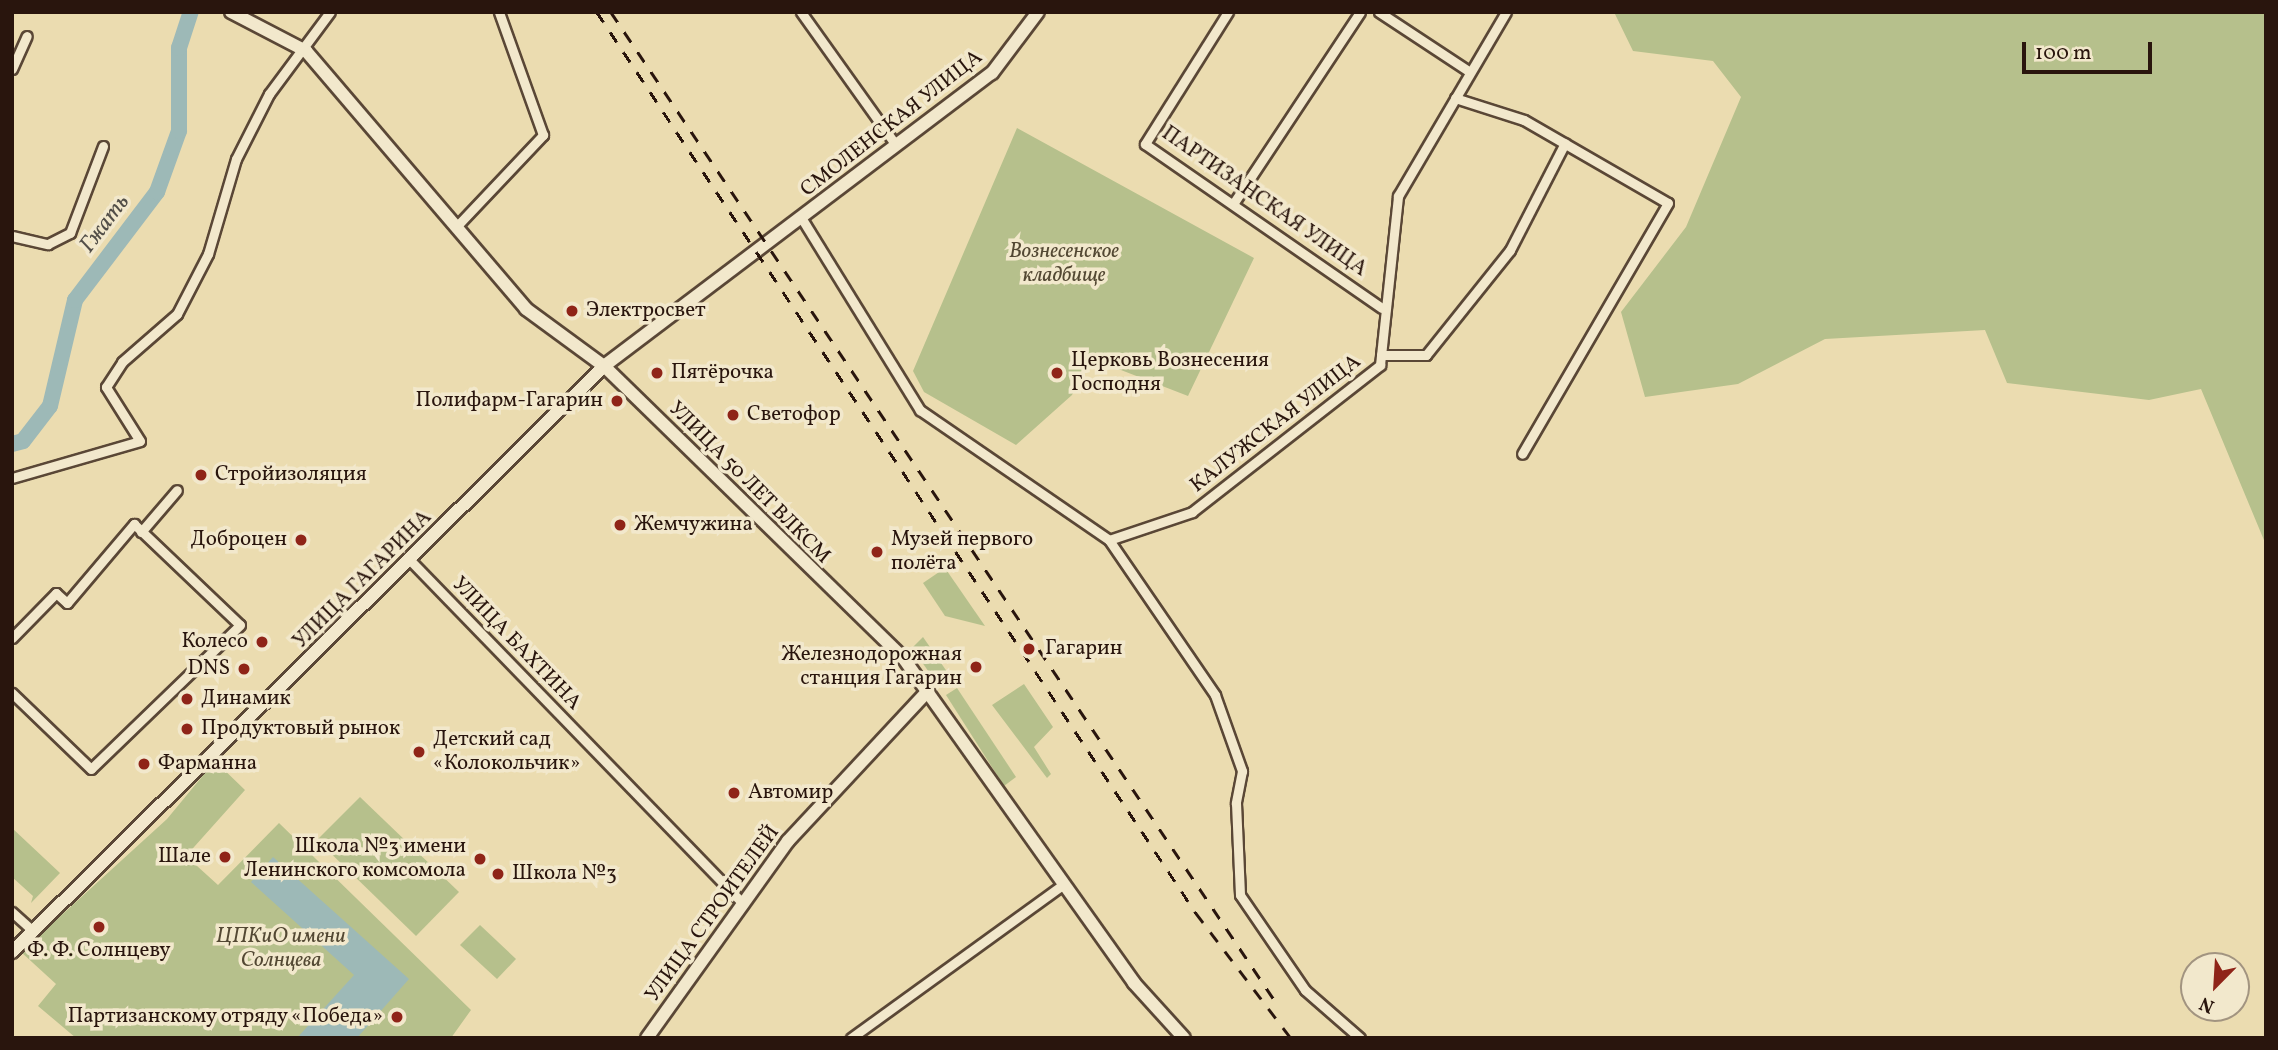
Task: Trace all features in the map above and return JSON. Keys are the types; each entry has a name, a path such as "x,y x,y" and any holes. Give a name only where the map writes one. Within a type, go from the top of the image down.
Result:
{"main road":[{"name":"УЛИЦА 50 ЛЕТ ВЛКСМ","path":"231,12 306,51 526,309 604,366 904,659 1062,885 1184,1038"},
{"name":"СМОЛЕНСКАЯ УЛИЦА","path":"756,253 992,73 1038,12"},
{"name":"УЛИЦА ГАГАРИНА","path":"12,952 604,366 756,253"},
{"name":"УЛИЦА СТРОИТЕЛЕЙ","path":"647,1038 788,841 927,692"}],"street":[{"path":"12,478 140,441 106,387 122,362 177,314 208,254 236,159 269,94 306,51 330,12"},
{"path":"456,226 543,135 499,12"},
{"path":"801,12 896,145"},
{"name":"ПАРТИЗАНСКАЯ УЛИЦА","path":"1228,12 1145,144 1381,308"},
{"path":"1233,204 1360,12"},
{"path":"1379,12 1470,72"},
{"name":"КАЛУЖСКАЯ УЛИЦА","path":"1109,540 1192,512 1380,365 1381,308 1398,196 1506,12"},
{"path":"12,69 27,36"},
{"path":"1455,98 1524,120 1668,203 1522,454"},
{"path":"1381,355 1426,355 1510,250 1565,143"},
{"path":"12,236 48,244 70,233 103,146"},
{"path":"802,219 920,410 1109,540 1215,695 1242,771 1236,803 1240,895 1305,990 1360,1038"},
{"path":"141,532 177,490"},
{"path":"12,638 56,593 67,603 134,524 240,625 92,769 12,693"},
{"name":"УЛИЦА БАХТИНА","path":"410,560 743,904"},
{"path":"851,1038 1062,885"},
{"path":"12,912 33,931"}],"green space":[{"path":"1614,12 2266,12 2266,545 2201,389 2149,400 2007,383 1985,330 1825,339 1738,384 1645,397 1621,312 1686,227 1741,97 1713,61 1633,51"},
{"name":"Вознесенское кладбище","path":"1017,128 1254,258 1188,396 1090,358 1072,395 1016,445 924,392 913,371"},
{"path":"945,568 985,626 945,616 923,583"},
{"path":"923,637 950,676 938,685 912,648"},
{"path":"1024,684 1053,727 1034,747 1051,774 1047,778 992,705"},
{"path":"957,688 1016,777 1004,786 946,695"},
{"name":"ЦПКиО имени Солнцева","path":"215,761 245,790 186,856 218,885 279,823 471,1010 451,1038 76,1038 38,1006 56,984 21,952 167,819"},
{"path":"360,797 459,892 416,936 317,840"},
{"path":"12,828 60,873 31,903 33,896 12,877"},
{"path":"480,925 516,959 497,979 460,945"}],"water":[{"path":"273,857 409,979 357,1038 297,1038 354,975 251,882"}],"waterway":[{"name":"Гжать","path":"12,444 23,441 50,406 75,300 157,192 179,131 179,48 191,12"}],"railway":[{"path":"597,12 1196,913 1291,1038"},
{"path":"611,12 1273,998"}],"place":[{"name":"Электросвет","path":"572,311"},
{"name":"Пятёрочка","path":"657,373"},
{"name":"Церковь Вознесения Господня","path":"1057,373"},
{"name":"Полифарм-Гагарин","path":"617,401"},
{"name":"Светофор","path":"733,415"},
{"name":"Стройизоляция","path":"201,475"},
{"name":"Жемчужина","path":"620,525"},
{"name":"Доброцен","path":"301,540"},
{"name":"Музей первого полёта","path":"877,552"},
{"name":"Колесо","path":"262,642"},
{"name":"Гагарин","path":"1029,649"},
{"name":"Железнодорожная станция Гагарин","path":"976,667"},
{"name":"DNS","path":"244,669"},
{"name":"Динамик","path":"187,699"},
{"name":"Продуктовый рынок","path":"187,729"},
{"name":"Детский сад «Колокольчик»","path":"419,752"},
{"name":"Фарманна","path":"144,764"},
{"name":"Автомир","path":"734,793"},
{"name":"Шале","path":"225,857"},
{"name":"Школа №3 имени Ленинского комсомола","path":"480,859"},
{"name":"Школа №3","path":"498,874"},
{"name":"Ф. Ф. Солнцеву","path":"99,927"},
{"name":"Партизанскому отряду «Победа»","path":"397,1017"}]}
